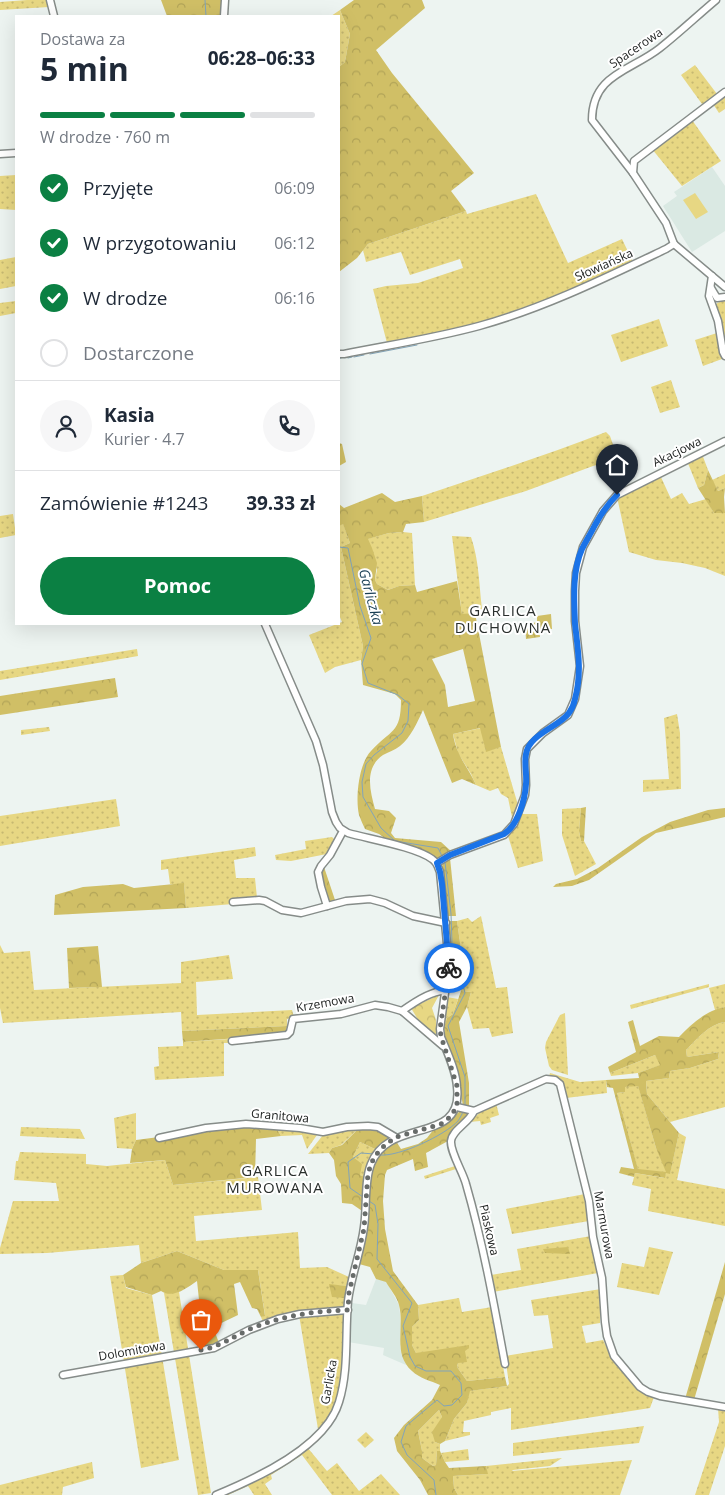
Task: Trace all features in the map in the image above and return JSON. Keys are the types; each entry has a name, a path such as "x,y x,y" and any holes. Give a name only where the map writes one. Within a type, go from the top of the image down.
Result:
{"street":[{"path":"50,0 54,15"},
{"path":"224,15 226,0"},
{"name":"Spacerowa","path":"633,173 592,120 592,109 596,95 603,85 621,70 658,50 716,0"},
{"path":"725,92 634,161 633,173 666,223 674,244 725,286"},
{"path":"0,154 15,153"},
{"name":"Słowiańska","path":"340,354 453,333 489,323 592,284 674,244"},
{"path":"712,276 709,296 718,321 725,356"},
{"path":"711,288 717,298 724,298"},
{"path":"711,304 724,298"},
{"name":"Akacjowa","path":"441,861 510,830 518,817 525,795 527,749 543,732 565,717 572,707 580,673 574,591 576,574 582,549 603,511 617,495 725,441"},
{"path":"265,625 316,741 336,822 343,830 421,853 441,861 440,872 448,920 449,964 440,1029 457,1086 459,1108"},
{"path":"327,906 318,872 330,855 343,830"},
{"path":"233,902 265,901 282,910 297,913 314,911 346,901 370,900 385,903 421,919 448,920"},
{"path":"402,1011 439,991 445,991"},
{"name":"Krzemowa","path":"232,1041 287,1035 290,1032 293,1019 341,1014 375,1005 402,1011 445,1049"},
{"name":"Marmurowa","path":"472,1111 546,1079 555,1080 560,1084 589,1201 602,1278 605,1324 614,1356 640,1387 648,1392 660,1396 725,1407"},
{"path":"459,1108 472,1111"},
{"path":"396,1137 441,1124 459,1108"},
{"name":"Piaskowa","path":"472,1111 471,1119 454,1134 451,1144 464,1176 481,1242 505,1364"},
{"name":"Granitowa","path":"159,1138 220,1126 246,1124 300,1128 323,1132 347,1127 368,1126 378,1127 396,1137"},
{"name":"Garlicka","path":"216,1495 248,1482 284,1462 313,1439 335,1413 341,1394 345,1361 349,1293 364,1229 368,1173 375,1155 396,1137"},
{"name":"Dolomitowa","path":"63,1375 214,1348 249,1330 278,1319 300,1314 348,1310"}],"shaded area":[{"path":"712,167 725,186 725,231 692,252 663,206 677,196 674,192"},
{"path":"376,1279 386,1281 399,1305 401,1323 400,1347 406,1365 383,1355 384,1348 348,1342 352,1303 366,1305"}],"green space":[{"path":"47,0 49,7 0,10 0,2"},
{"path":"161,0 223,0 222,15 167,15"},
{"path":"354,0 422,0 425,8 376,50 392,73 474,173 451,191 466,211 368,244 357,258 340,271 340,66 345,62 350,34 340,10"},
{"path":"340,10 350,34 345,62 340,66 340,15 332,15"},
{"path":"695,65 717,94 702,104 681,75"},
{"path":"725,95 725,109 719,113 713,104"},
{"path":"692,120 721,161 682,186 652,149"},
{"path":"15,175 15,210 0,209 0,176"},
{"path":"695,193 708,212 696,219 683,200"},
{"path":"536,194 568,263 622,239 633,262 546,300 478,323 387,343 373,289 418,283 463,268 460,259 410,275 401,252 366,262 363,250 368,244 466,211 467,214"},
{"path":"15,257 15,286 0,289 0,260"},
{"path":"725,299 725,339 722,339 714,305"},
{"path":"15,301 15,313 0,316 0,303"},
{"path":"659,319 668,346 621,362 611,335"},
{"path":"717,333 722,359 703,366 695,340"},
{"path":"671,380 680,407 660,413 651,387"},
{"path":"606,432 610,436 618,459 593,466 526,491 424,522 422,496"},
{"path":"340,443 342,444 346,462 340,465"},
{"path":"702,454 708,470 704,485 698,488 687,461"},
{"path":"708,470 718,491 725,488 725,513 714,513 698,488 704,485"},
{"path":"725,474 725,488 718,491 712,480"},
{"path":"660,475 671,499 682,493 689,504 706,499 714,513 725,513 725,576 705,568 656,560 629,552 617,497"},
{"path":"382,493 395,502 422,496 424,522 406,524 403,532 389,533 368,539 377,563 375,580 377,584 388,590 399,586 415,585 417,592 457,581 462,614 475,613 501,747 486,752 480,728 453,734 459,755 476,785 462,779 452,783 423,710 407,738 396,749 377,760 371,773 370,787 375,809 389,811 396,818 391,833 395,838 441,842 452,852 439,859 423,850 386,839 379,834 365,829 359,815 358,790 363,764 371,751 397,725 401,711 401,700 395,694 363,685 361,660 363,646 341,547 350,543 343,524 340,526 340,505 344,508","holes":["463,649 475,701 448,707 445,685 432,659"]},
{"path":"13,514 15,535 0,538 0,516"},
{"path":"343,523 350,543 341,547 363,646 361,660 335,667 325,673 309,635 334,625 340,625 342,622 340,617 340,525"},
{"path":"389,533 412,533 415,585 399,586 388,590 377,584 375,580 377,570 367,539"},
{"path":"452,536 471,537 474,546 482,609 475,613 462,615"},
{"path":"551,614 552,629 539,630 540,637 526,639 525,625 537,622 537,616"},
{"path":"137,649 138,656 0,680 0,671"},
{"path":"115,678 118,697 0,715 0,696"},
{"path":"677,714 680,733 681,789 643,792 643,780 669,779 664,718"},
{"path":"49,727 50,731 21,735 21,730"},
{"path":"481,728 486,751 501,747 518,805 513,822 508,798 501,794 498,788 490,791 476,785 458,753 453,734"},
{"path":"116,799 120,826 0,846 0,816"},
{"path":"586,807 584,841 581,841 579,831 581,808"},
{"path":"581,808 579,831 581,841 584,841 596,864 575,876 562,835 562,809"},
{"path":"725,808 725,817 656,833 589,880 572,886 553,887 556,884 577,879 598,868 642,837 670,822 708,810"},
{"path":"521,814 537,814 543,861 518,868 508,836 516,827"},
{"path":"332,837 336,841 327,854 291,861 276,860 275,855 306,849 305,841"},
{"path":"255,847 256,856 234,860 236,878 255,878 257,898 233,904 186,908 184,884 170,884 168,869 161,870 161,860"},
{"path":"450,858 456,916 448,916 442,867 443,863"},
{"path":"324,867 335,900 328,903 320,872"},
{"path":"184,883 186,908 54,915 55,895 83,887 123,884 134,888"},
{"path":"481,916 496,988 507,987 513,1033 492,1037 489,1028 473,1029 467,1007 471,992 461,991 455,973 464,970 457,921 468,918 472,922"},
{"path":"448,921 457,921 464,971 455,973"},
{"path":"0,945 4,953 30,951 34,990 181,983 181,962 229,955 233,979 196,982 197,1015 292,1010 294,1017 287,1019 287,1026 182,1031 181,1012 3,1023 0,1008"},
{"path":"98,946 102,987 69,988 67,948"},
{"path":"709,984 709,987 631,1009 630,1005"},
{"path":"725,984 725,1007 715,1010 709,988"},
{"path":"461,991 471,992 467,1007 459,1022 469,1083 469,1107 463,1106 458,1077 445,1037 444,1027 447,1018 453,1014"},
{"path":"439,995 432,1008 436,1020 436,1038 420,1023 411,1008"},
{"path":"447,997 458,999 453,1014 447,1018 444,1027"},
{"path":"725,1007 725,1022 709,1029 686,1050 687,1057 719,1052 718,1059 690,1068 670,1071 669,1078 646,1081 647,1094 679,1133 670,1174 666,1173 665,1178 635,1173 634,1177 619,1173 621,1167 634,1169 613,1088 607,1087 606,1080 639,1078 638,1073 660,1065 655,1055 610,1073 608,1067 636,1052 628,1022 633,1020 640,1046 659,1036 679,1037 700,1018","holes":["638,1086 656,1148 666,1172 638,1169 617,1093 625,1092 625,1087"]},
{"path":"565,1013 568,1075 552,1070 549,1066 545,1048 546,1042 560,1015"},
{"path":"725,1022 725,1107 670,1122 647,1094 646,1081 669,1078 670,1071 690,1068 718,1059 719,1052 687,1057 686,1050 709,1029"},
{"path":"287,1026 286,1033 282,1035 183,1042 182,1031"},
{"path":"229,1039 230,1043 224,1043 224,1076 155,1080 154,1067 159,1066 158,1047 183,1046 183,1042"},
{"path":"655,1055 661,1065 638,1073 611,1076 610,1073"},
{"path":"550,1073 580,1082 606,1080 607,1093 566,1098 562,1086 549,1077"},
{"path":"638,1085 656,1148 670,1173 679,1133 686,1137 677,1180 725,1189 725,1226 648,1211 651,1189 632,1185 635,1173 664,1178 666,1173 638,1170 617,1093 625,1092 624,1087"},
{"path":"496,1103 499,1115 490,1118 491,1122 481,1125 480,1121 469,1122 484,1109"},
{"path":"460,1111 468,1112 467,1117 452,1131 448,1141 426,1153 428,1167 415,1171 413,1159 387,1170 383,1201 385,1229 393,1271 418,1305 419,1320 412,1327 412,1345 416,1353 469,1345 469,1348 465,1351 467,1362 458,1363 457,1367 467,1381 505,1377 507,1386 470,1391 467,1403 454,1419 445,1441 440,1444 435,1442 432,1432 442,1417 439,1410 418,1431 422,1458 433,1466 436,1465 437,1451 440,1451 449,1468 486,1466 488,1474 453,1476 454,1488 458,1495 428,1495 420,1480 397,1451 394,1438 404,1425 432,1400 440,1385 418,1376 406,1364 402,1356 400,1314 397,1299 386,1282 376,1279 370,1267 359,1264 366,1239 368,1215 352,1204 342,1203 341,1184 336,1176 334,1160 329,1153 332,1148 342,1145 360,1127 378,1129 387,1133 389,1146 396,1141 401,1149 418,1144 427,1138 434,1129 442,1127","holes":["360,1142 375,1149 368,1164 365,1177 360,1175 362,1164 353,1157"]},
{"path":"136,1113 136,1140 132,1149 117,1148 114,1118"},
{"path":"251,1125 276,1127 281,1136 256,1139 255,1177 173,1185 165,1160 130,1163 132,1149 136,1140"},
{"path":"21,1127 80,1129 85,1139 20,1136"},
{"path":"276,1127 310,1132 317,1135 307,1149 302,1135 281,1136"},
{"path":"360,1127 341,1145 332,1148 329,1153 308,1154 323,1135"},
{"path":"360,1142 375,1149 368,1164 365,1177 360,1175 353,1157"},
{"path":"20,1152 86,1154 86,1164 107,1166 165,1160 173,1185 258,1177 262,1210 194,1216 196,1241 298,1232 300,1268 327,1267 349,1277 347,1286 330,1285 346,1298 344,1308 263,1322 261,1317 265,1315 258,1270 224,1270 177,1251 141,1263 139,1245 47,1253 0,1254 13,1201 59,1201 56,1183 14,1180 16,1161 18,1161"},
{"path":"455,1166 456,1169 425,1179 424,1176"},
{"path":"585,1194 589,1221 512,1234 506,1209"},
{"path":"591,1236 598,1273 493,1292 491,1275 521,1270 517,1249"},
{"path":"568,1247 570,1254 545,1253 543,1249"},
{"path":"649,1247 673,1252 659,1295 617,1287 622,1263 644,1267"},
{"path":"177,1251 224,1270 258,1270 265,1316 261,1317 257,1309 252,1308 240,1282 234,1284 238,1315 213,1327 219,1343 204,1347 197,1281 180,1292 170,1294 161,1291 152,1295 126,1287 123,1275 141,1263"},
{"path":"725,1262 725,1294 694,1400 685,1399"},
{"path":"123,1275 126,1288 152,1295 179,1460 141,1468 110,1276"},
{"path":"329,1284 347,1286 346,1298 332,1297"},
{"path":"601,1289 600,1323 582,1326 586,1343 603,1340 615,1364 629,1380 654,1397 650,1408 511,1430 511,1408 464,1421 463,1432 470,1432 470,1435 445,1441 454,1419 467,1403 469,1391 507,1386 509,1384 505,1356 553,1348 548,1315 534,1316 531,1300"},
{"path":"179,1292 211,1493 198,1495 164,1293"},
{"path":"459,1298 462,1312 492,1307 505,1377 467,1381 457,1367 458,1363 416,1353 412,1345 412,1327 419,1320 418,1305"},
{"path":"344,1311 341,1379 338,1393 330,1414 318,1429 299,1315"},
{"path":"718,1408 725,1410 725,1446 709,1495 695,1495 719,1422"},
{"path":"439,1410 442,1417 435,1442 440,1444 440,1451 437,1451 436,1465 433,1466 422,1458 418,1431"},
{"path":"644,1426 639,1443 513,1456 513,1443"},
{"path":"366,1432 374,1440 365,1448 357,1440"},
{"path":"307,1447 327,1471 337,1463 359,1491 381,1474 400,1495 332,1495 302,1455 271,1475 272,1479 265,1484 272,1495 254,1495 248,1486 228,1495 221,1495"},
{"path":"468,1449 469,1460 445,1462 441,1453"},
{"path":"562,1458 550,1466 512,1471 632,1460 620,1495 458,1495 454,1488 453,1476 487,1474 486,1466"},
{"path":"92,1462 94,1478 63,1487 62,1495 0,1495 0,1485"}],"waterway":[{"name":"Garliczka","path":"205,0 206,15"},
{"path":"370,354 417,345"},
{"path":"354,357 364,355"},
{"path":"348,358 352,357"},
{"name":"Garliczka","path":"340,547 348,548 360,606 371,638 362,664 368,683 398,695 409,704 408,721 402,733 374,755 366,764 362,782 363,797 381,828 395,841 438,848 442,856"},
{"name":"Garliczka","path":"445,862 451,914 452,943 465,993 448,1026 465,1077 465,1107"},
{"name":"Garliczka","path":"380,1155 388,1155 410,1149 433,1138 452,1127 464,1110"},
{"name":"Garliczka","path":"363,1197 350,1188 348,1162 361,1153 374,1154"},
{"name":"Garliczka","path":"369,1201 375,1205 378,1224 377,1259 412,1303 403,1326 410,1357 415,1366 426,1371 451,1371 461,1383 462,1395 452,1405 444,1406 437,1400 406,1426 401,1442 407,1455 434,1480 436,1495"}],"way so far":[{"path":"201,1350 214,1348 249,1330 278,1319 300,1314 348,1310 349,1293 364,1229 368,1173 374,1157 377,1152 396,1137 441,1124 453,1114 457,1107 457,1086 440,1029 449,968"}],"district":[{"name":"GARLICA DUCHOWNA","path":"503,620"},
{"name":"GARLICA MUROWANA","path":"275,1180"}],"route":[{"path":"449,968 442,884 437,863 450,855 506,834 510,830 518,817 525,795 527,749 543,732 570,712 575,699 580,666 575,611 575,586 578,564 583,547 600,516 617,495"}]}
